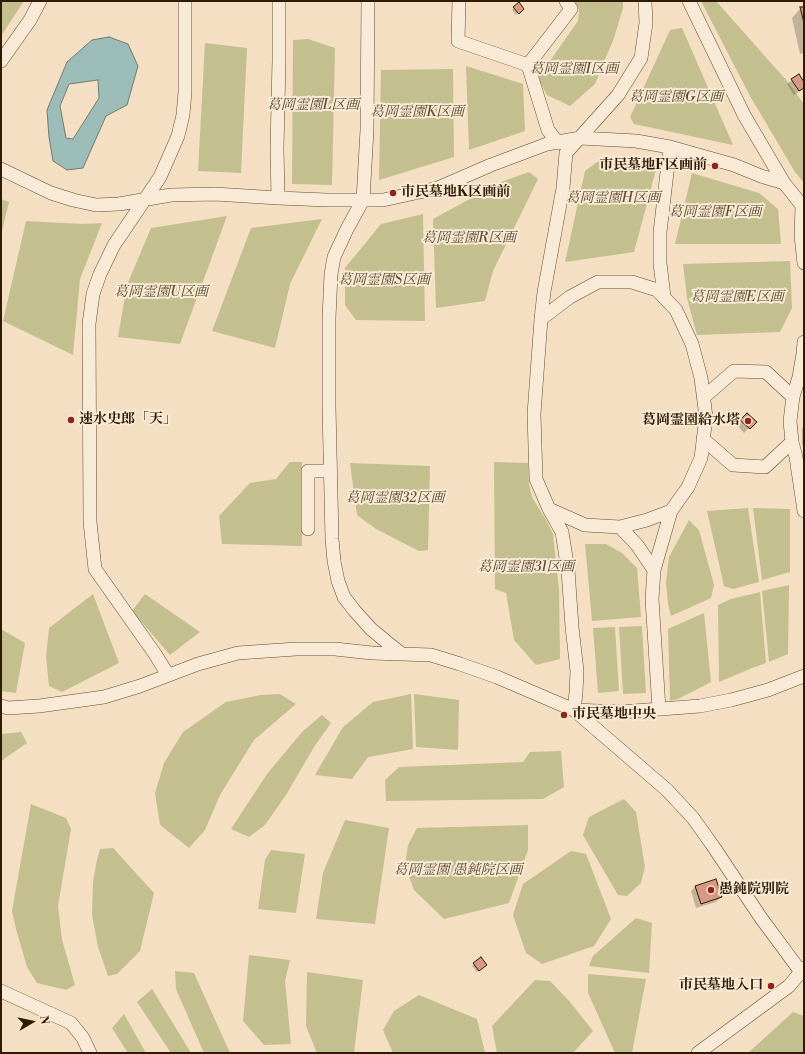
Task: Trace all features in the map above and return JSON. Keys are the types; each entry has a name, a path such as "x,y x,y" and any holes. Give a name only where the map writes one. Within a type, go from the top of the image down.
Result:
{"street":[{"path":"1,61 30,20 40,1"},
{"path":"168,676 155,654 95,569 90,522 88,330 93,294 100,274 114,245 160,177 178,136 183,115 185,92 185,1"},
{"path":"278,198 277,149 279,1"},
{"path":"368,1 367,130 363,200 334,257 330,274 330,471 332,539 338,581 344,597 371,629 402,654"},
{"path":"459,1 458,41 528,66"},
{"path":"528,66 570,9 566,1"},
{"path":"574,710 577,671 568,570 562,532 549,509 536,479 534,414 541,319 544,292 563,188 566,153 618,95 641,58 646,23 645,1"},
{"path":"689,1 744,115 784,182 803,207 801,236 804,263"},
{"path":"528,66 548,130 558,142"},
{"path":"1,169 51,193 96,205 119,204 171,195 215,194 327,200 383,200 438,188 491,165 548,144 580,138 636,141 670,147 734,165 761,176 784,182"},
{"path":"664,297 660,263 660,232 670,147"},
{"path":"541,319 570,296 598,282 632,282 657,290 664,297 676,310 692,344 702,378 706,417 701,458 688,488 671,511 654,570 652,599 659,709"},
{"path":"804,342 801,378 793,397 790,421 792,442 801,471 804,511"},
{"path":"704,397 734,371 766,372 793,397"},
{"path":"703,439 733,465 765,467 792,442"},
{"path":"308,529 308,471 330,471"},
{"path":"549,509 585,525 620,527 671,511"},
{"path":"620,527 637,545 654,570"},
{"path":"1,706 8,708 40,706 104,697 140,686 198,664 238,653 296,649 431,655 497,677 574,710 667,790 693,818 714,846 761,918 803,971 789,986 698,1053"},
{"path":"574,710 621,712 700,706 731,700 768,690 804,676"},
{"path":"1,991 70,1023 83,1038 90,1053"}],"green space":[{"path":"1,1 24,1 1,36"},
{"name":"葛岡霊園I区画","path":"575,1 623,1 623,8 614,38 595,84 570,106 547,95 538,78 578,21 579,10"},
{"path":"701,1 716,1 787,81 804,104 804,183 795,172 750,96"},
{"name":"葛岡霊園G区画","path":"682,28 733,145 634,124 630,117 670,30"},
{"name":"葛岡霊園L区画","path":"308,39 335,48 332,185 292,184 293,40"},
{"path":"205,43 247,48 241,173 198,171"},
{"path":"466,66 523,84 525,131 469,150"},
{"name":"葛岡霊園K区画","path":"453,69 454,157 379,180 381,70"},
{"name":"葛岡霊園H区画","path":"646,158 658,162 634,252 565,262 585,171 597,162"},
{"name":"葛岡霊園R区画","path":"529,172 538,179 493,271 485,301 436,308 433,219 501,182"},
{"name":"葛岡霊園F区画","path":"692,173 759,193 778,209 781,244 675,244"},
{"path":"1,199 9,202 1,235"},
{"name":"葛岡霊園S区画","path":"423,214 425,321 356,320 345,305 345,268 381,224"},
{"name":"葛岡霊園U区画","path":"227,216 180,344 118,337 127,285 151,228"},
{"path":"322,219 290,284 275,348 212,331 251,228"},
{"path":"26,221 82,224 102,223 80,279 73,355 3,321"},
{"name":"葛岡霊園E区画","path":"790,261 792,308 780,332 697,335 687,298 683,264"},
{"path":"290,462 302,462 302,546 222,544 219,516 250,483 276,479"},
{"name":"葛岡霊園31区画","path":"494,462 528,463 529,484 532,497 553,534 559,590 560,659 536,665 514,640 506,593 495,589"},
{"name":"葛岡霊園32区画","path":"350,463 430,466 428,550 419,551 376,529 357,515"},
{"path":"748,508 759,582 733,589 724,586 707,511"},
{"path":"753,508 790,509 790,572 762,580"},
{"path":"689,520 699,530 714,585 711,598 671,616 668,604 666,582 669,557"},
{"path":"585,544 606,544 622,553 637,568 641,617 592,621"},
{"path":"789,585 788,654 769,662 762,591"},
{"path":"760,592 766,663 719,682 718,605 731,599"},
{"path":"93,594 119,663 62,692 49,686 46,657 49,628"},
{"path":"145,594 200,632 170,655 132,611"},
{"path":"704,613 711,682 678,699 670,701 668,629"},
{"path":"642,626 646,693 623,694 619,627"},
{"path":"615,627 619,691 598,693 593,628"},
{"path":"1,629 25,643 16,693 1,691"},
{"path":"280,694 296,704 254,740 220,795 205,830 189,848 160,825 155,793 164,763 183,732 226,702 261,695"},
{"path":"411,694 413,749 368,757 352,779 315,775 343,727 373,702"},
{"path":"414,694 459,700 458,750 416,747"},
{"path":"322,715 331,723 314,747 286,795 265,825 249,837 231,829 267,774 303,731"},
{"path":"21,732 27,743 1,761 1,734"},
{"path":"561,751 564,787 543,799 386,801 385,780 399,767 523,762 530,752"},
{"path":"624,799 636,812 645,867 641,883 627,896 618,895 583,835 589,817"},
{"path":"31,804 66,818 71,829 58,906 62,940 75,985 66,990 37,983 27,967 12,911"},
{"path":"345,820 389,828 375,924 316,919 323,873"},
{"name":"葛岡霊園 愚鈍院区画","path":"528,825 528,850 509,903 444,919 414,890 405,865 408,845 417,828"},
{"path":"113,848 154,893 140,951 117,974 108,976 98,947 92,915 93,882 100,849"},
{"path":"271,850 305,854 296,913 258,909 265,860"},
{"name":"葛岡霊園 愚鈍院区画","path":"571,851 586,854 611,919 594,946 542,964 526,953 513,915 523,884"},
{"path":"636,918 652,923 649,973 589,966 593,956"},
{"path":"249,955 290,960 285,981 291,1044 264,1045 243,1021"},
{"path":"175,971 194,973 230,1053 204,1053 176,989"},
{"path":"307,972 363,980 354,1053 317,1053 306,1026"},
{"path":"588,974 646,979 632,1053 615,1053 588,993"},
{"path":"535,980 550,981 570,1002 593,1031 573,1053 497,1053 492,1026"},
{"path":"152,989 191,1053 171,1053 137,1002"},
{"path":"419,995 477,1019 485,1053 393,1053 383,1030 394,1011"},
{"path":"793,1012 804,1016 804,1053 748,1053"},
{"path":"124,1014 146,1053 128,1053 112,1028"}],"water":[{"path":"109,37 128,44 138,66 127,105 106,116 83,168 67,170 53,161 47,110 67,62 92,40","holes":["98,80 99,98 73,139 66,138 60,106 69,84"]}],"building":[{"path":"519,2 524,9 519,14 513,7"},
{"path":"800,7 804,7 804,23"},
{"path":"799,74 804,82 804,88 799,91 791,79"},
{"name":"葛岡霊園給水塔","path":"747,413 757,422 750,429 740,420"},
{"path":"716,879 722,897 701,904 695,886"},
{"path":"481,957 487,965 479,971 473,963"}],"place":[{"name":"市民墓地F区画前","path":"715,166"},
{"name":"市民墓地K区画前","path":"393,193"},
{"name":"速水史郎「天」","path":"71,420"},
{"name":"葛岡霊園給水塔","path":"748,421"},
{"name":"市民墓地中央","path":"564,715"},
{"name":"愚鈍院別院","path":"711,890"},
{"name":"市民墓地入口","path":"771,986"}]}
